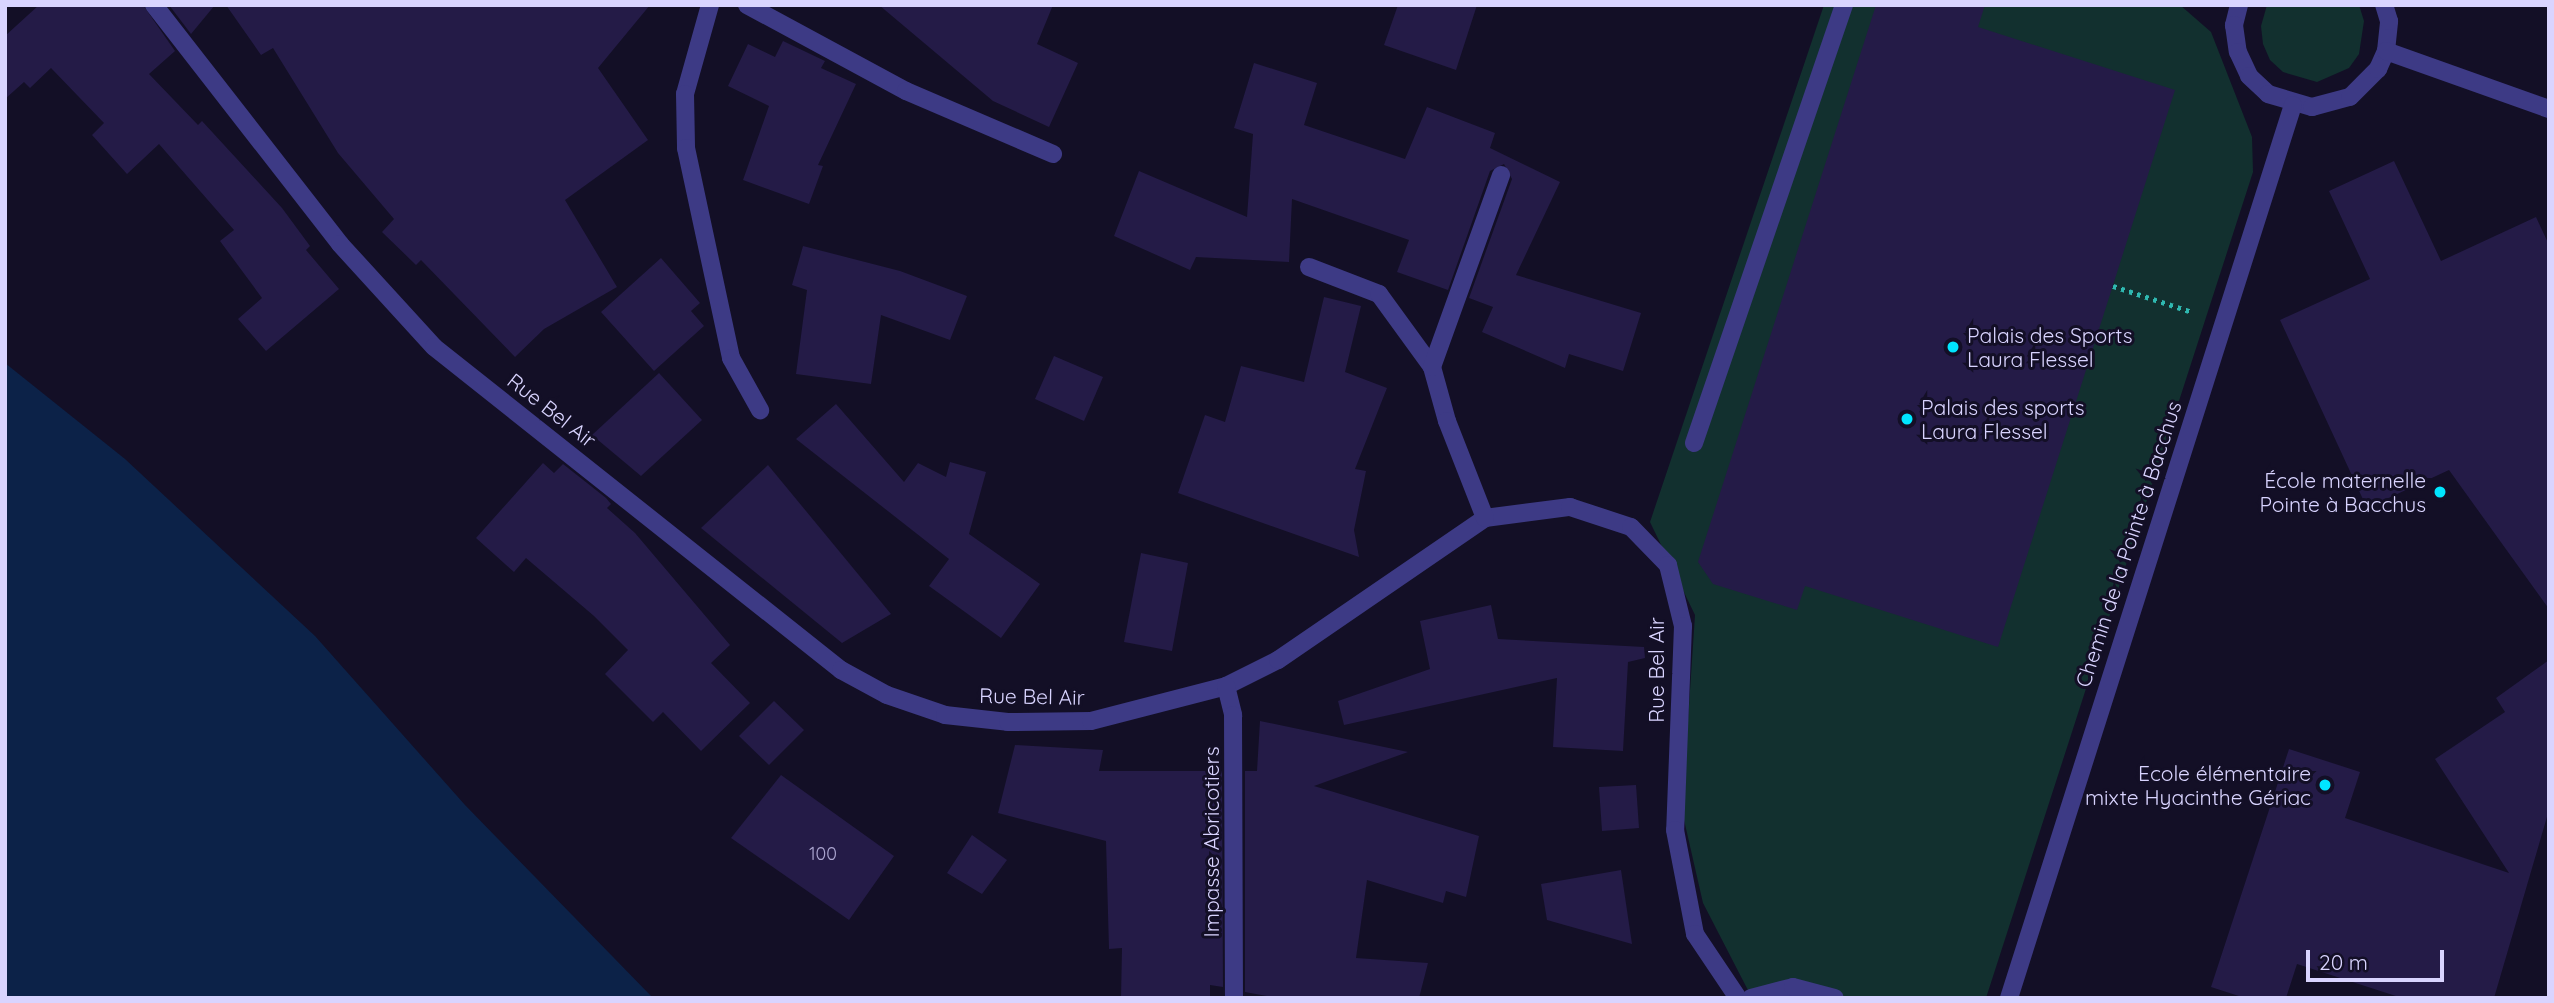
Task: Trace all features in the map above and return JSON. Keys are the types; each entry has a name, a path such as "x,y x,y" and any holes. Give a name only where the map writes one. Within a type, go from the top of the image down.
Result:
{"street":[{"name":"Rue Bel Air","path":"154,5 340,244 434,346 841,670 887,695 945,715 1008,722 1091,721 1226,687 1278,660 1485,518 1570,507 1631,527 1668,565 1683,626 1675,830 1695,934 1738,998"},
{"path":"710,5 685,94 686,148 731,358 760,410"},
{"path":"747,5 906,91 1053,154"},
{"path":"1694,443 1844,5"},
{"path":"2239,5 2234,25 2238,52 2249,76 2268,94 2293,105 2312,107 2350,97 2378,69 2386,51 2389,21 2384,5"},
{"path":"2386,51 2549,109"},
{"name":"Chemin de la Pointe à Bacchus","path":"2008,998 2293,105"},
{"path":"1432,367 1501,175"},
{"path":"1309,267 1379,294 1432,367 1447,421 1485,518"},
{"name":"Impasse Abricotiers","path":"1226,687 1233,715 1234,998"},
{"path":"1751,998 1793,987 1835,998"}],"path":[{"path":"2113,286 2223,323"}],"green space":[{"name":"Palais des Sports Laura Flessel","path":"1824,5 2180,5 2211,32 2252,137 2253,172 1986,998 1752,998 1703,903 1682,811 1695,615 1650,522"},
{"path":"2267,5 2359,5 2364,21 2359,54 2349,68 2317,82 2283,72 2270,60 2263,44 2261,26"}],"water":[{"path":"5,363 125,459 315,636 465,805 653,998 5,998"}],"building":[{"path":"39,5 143,5 175,51 149,74 198,125 202,121 282,208 310,246 306,250 339,289 266,351 238,319 262,298 220,241 234,230 159,144 127,174 92,135 104,123 51,68 30,88 24,82 5,99 5,36"},
{"path":"169,5 215,5 191,34"},
{"path":"226,5 650,5 598,68 648,140 565,200 617,287 544,329 515,357 421,260 416,265 382,232 394,219 338,153 273,48 261,55"},
{"path":"879,5 1053,5 1037,44 1078,63 1049,127 993,101"},
{"path":"1398,5 1477,5 1456,70 1384,45"},
{"name":"Palais des sports Laura Flessel","path":"1876,5 1985,5 1978,27 2175,90 1998,647 1805,586 1797,610 1713,584 1698,562"},
{"path":"783,41 825,61 821,68 856,84 818,165 823,166 809,204 743,180 769,106 728,86 748,44 775,57"},
{"path":"1254,63 1317,83 1304,125 1405,159 1427,107 1495,133 1490,148 1560,182 1516,275 1641,313 1623,371 1569,354 1565,368 1482,332 1493,307 1469,298 1512,179 1504,164 1490,171 1448,290 1397,272 1409,240 1292,199 1289,262 1196,257 1190,270 1114,236 1139,171 1247,217 1253,134 1234,128"},
{"path":"2394,161 2441,261 2536,217 2549,245 2549,609 2449,470 2367,508 2280,320 2370,279 2329,191"},
{"path":"803,246 900,271 967,296 950,340 881,315 871,384 796,374 807,290 792,285"},
{"path":"661,258 700,303 691,311 704,326 654,371 601,312"},
{"path":"1324,297 1361,306 1345,372 1387,388 1355,469 1366,471 1354,530 1359,557 1178,493 1205,415 1225,422 1241,366 1304,382"},
{"path":"1054,356 1103,377 1084,421 1035,399"},
{"path":"659,373 702,420 641,476 592,435"},
{"path":"836,404 904,482 918,463 946,477 950,462 986,472 969,534 1040,584 1001,638 929,586 949,559 796,439"},
{"path":"543,463 554,473 563,464 606,498 611,504 607,508 635,533 730,645 711,663 750,703 701,751 663,712 653,722 605,674 628,650 594,616 526,558 514,572 476,538"},
{"path":"768,465 891,614 842,643 701,528"},
{"path":"1141,553 1188,563 1172,651 1124,642"},
{"path":"1491,605 1498,639 1644,647 1645,658 1628,662 1623,751 1553,747 1557,678 1344,725 1338,701 1430,669 1420,621"},
{"path":"2549,660 2549,810 2494,998 2402,998 2297,964 2286,998 2245,998 2211,987 2289,749 2360,772 2345,818 2509,873 2435,759 2505,712 2496,698"},
{"path":"774,701 804,730 769,765 739,736"},
{"path":"1260,721 1408,752 1314,786 1479,836 1466,897 1446,891 1443,903 1367,880 1356,958 1428,963 1419,998 1278,998 1245,992 1245,771 1257,771"},
{"path":"1015,745 1103,750 1099,771 1222,771 1223,987 1210,985 1210,998 1121,998 1122,948 1109,949 1106,841 998,813"},
{"path":"781,775 894,856 849,920 731,838"},
{"path":"1636,785 1639,828 1602,831 1599,787"},
{"path":"972,835 1007,860 982,894 947,873"},
{"path":"1621,870 1632,944 1547,920 1541,884"}],"place":[{"name":"Palais des Sports Laura Flessel","path":"1953,347"},
{"name":"Palais des sports Laura Flessel","path":"1907,419"},
{"name":"École maternelle Pointe à Bacchus","path":"2440,492"},
{"name":"Ecole élémentaire mixte Hyacinthe Gériac","path":"2325,785"}]}
